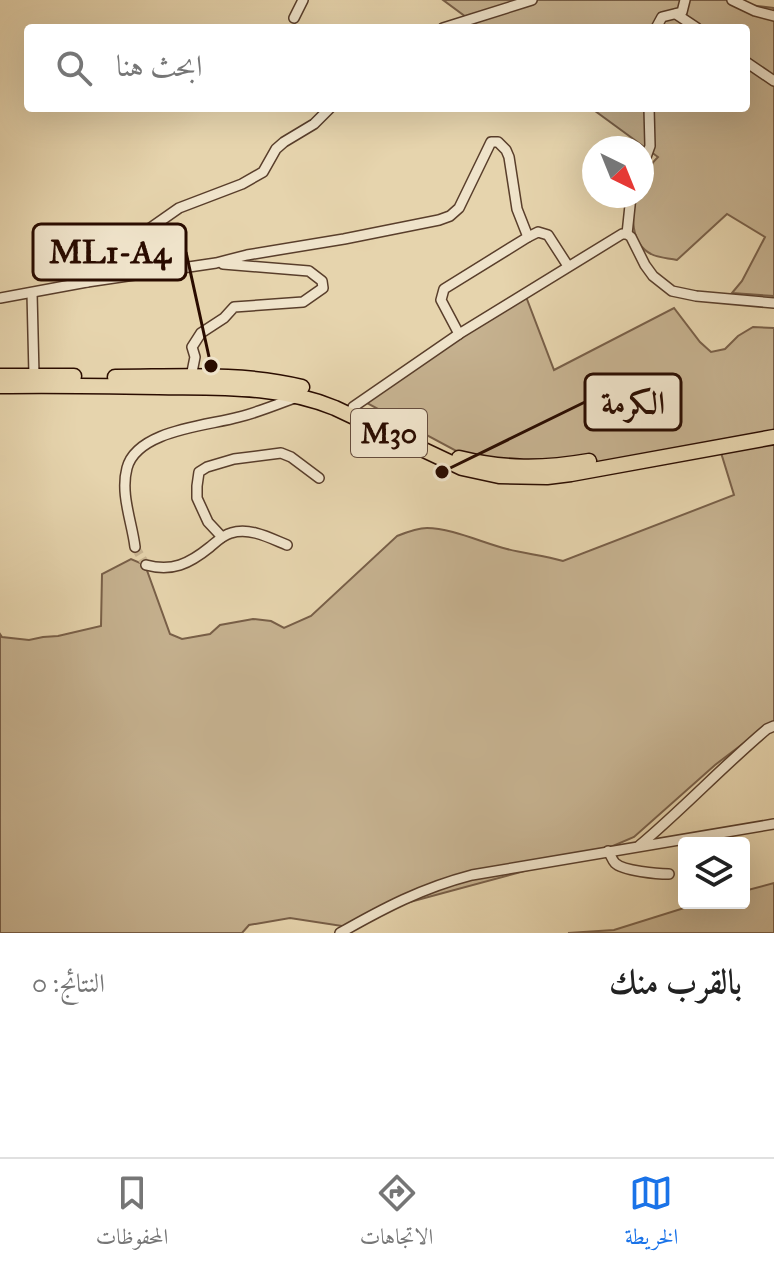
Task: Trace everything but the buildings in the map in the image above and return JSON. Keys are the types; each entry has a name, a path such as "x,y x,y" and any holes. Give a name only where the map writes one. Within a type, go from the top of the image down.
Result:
{"highway":[{"name":"M30","path":"0,376 244,378 281,382 353,407 441,451 491,465 535,468 579,463 774,427"},
{"name":"M30","path":"0,386 278,391 314,399 462,468 499,476 571,474 774,437"}],"street":[{"path":"294,18 303,0"},
{"path":"456,24 532,0"},
{"path":"658,24 662,17 682,12 685,0"},
{"path":"732,0 774,16"},
{"path":"676,14 691,24"},
{"path":"750,65 774,81"},
{"path":"87,282 109,260 179,208 242,184 263,172 276,149 314,124 326,112"},
{"path":"649,112 650,136"},
{"path":"0,298 216,263 426,224 450,216 459,208 491,142 498,142 506,150 517,209 528,237"},
{"path":"627,234 630,208"},
{"path":"459,334 441,300 444,289 538,232 548,235 568,266"},
{"path":"353,407 459,334 622,234 627,234 634,241 653,276 672,291 774,303"},
{"path":"191,377 195,357 192,347 201,333 224,318 234,307 303,302 323,288 322,281 309,271 216,263"},
{"path":"32,293 34,375"},
{"path":"760,303 774,295"},
{"path":"135,547 125,479 127,466 145,444 178,431 242,417 300,395"},
{"path":"222,537 208,522 197,498 199,472 207,467 234,459 281,453 319,478"},
{"path":"146,565 162,569 183,564 233,532 263,534 287,545"},
{"path":"640,845 667,823 721,768 774,726"},
{"path":"340,933 438,884 472,875 774,824"},
{"path":"608,851 621,867 669,874"}],"shaded area":[{"path":"443,0 742,0 748,5 774,8 774,296 732,293 742,281 765,237 727,214 677,260 654,255 644,249 636,236 634,212 635,208 654,208 654,162 658,157 654,154 654,136 629,136 596,112 750,112 750,24 476,24"},
{"path":"525,294 554,370 674,308 711,352 725,349 753,327 774,328 774,723 715,765 634,837 606,849 395,906 355,928 290,918 249,925 242,933 0,933 0,634 2,637 29,640 101,626 102,574 131,559 145,565 170,634 182,639 210,634 220,625 253,619 271,621 284,628 311,616 397,536 416,529 446,530 507,549 563,561 734,495 718,443 622,466 501,475 363,401"},
{"path":"774,883 774,933 568,933 614,930 681,909 750,909 750,889"}],"tunnel":[{"path":"135,547 146,565"}],"place":[{"name":"ML1-A4","path":"211,366"},
{"name":"الكرمة","path":"442,472"}]}
